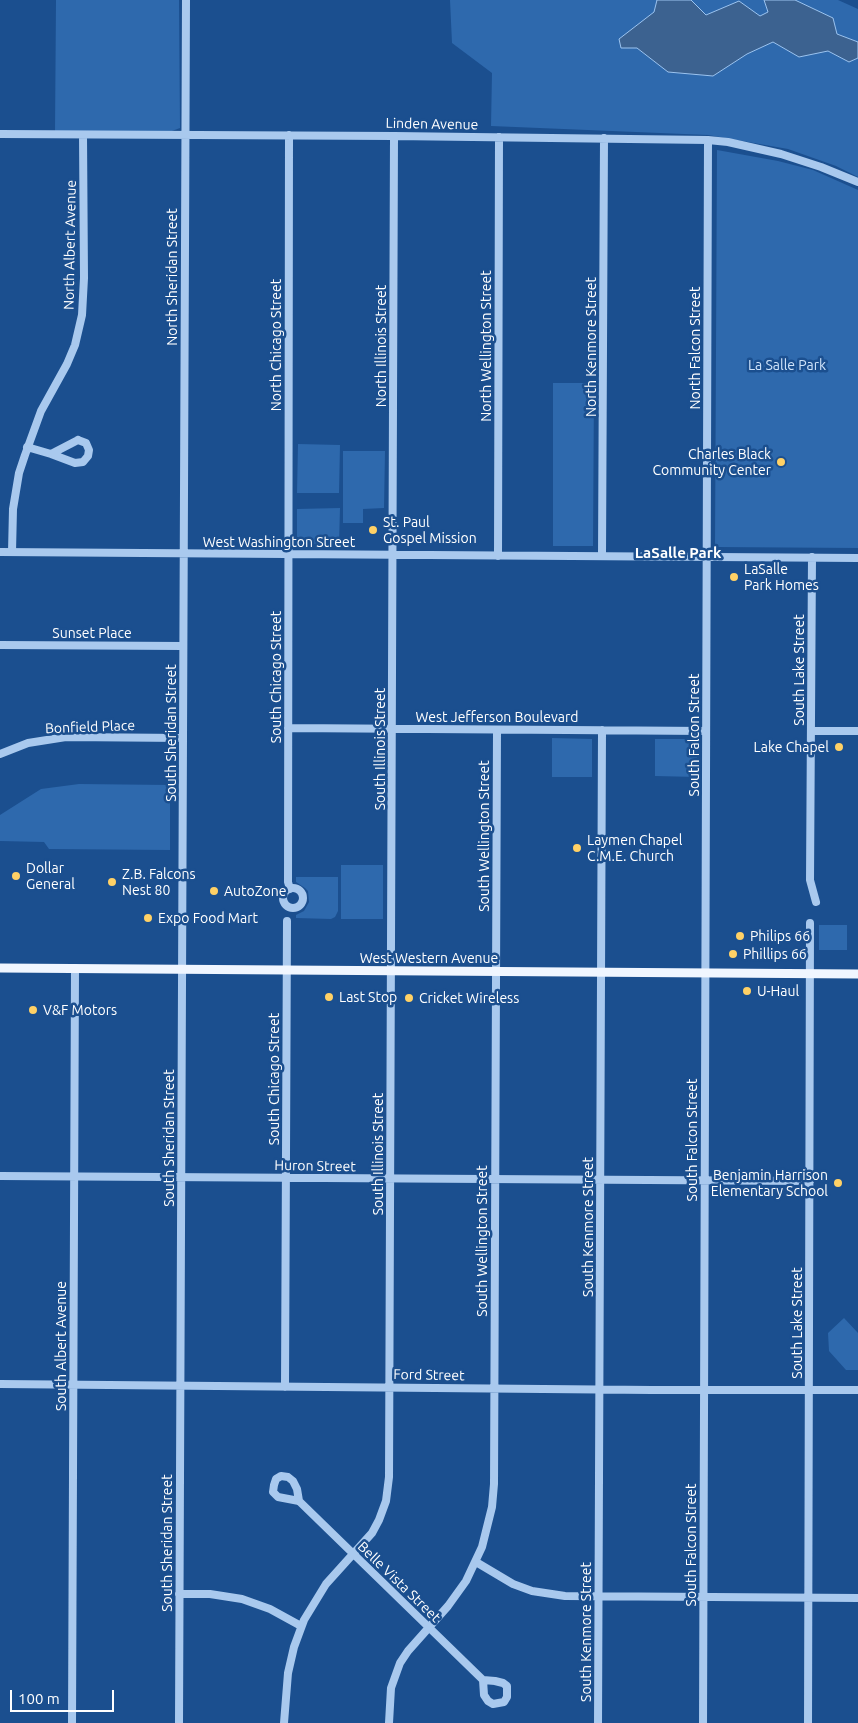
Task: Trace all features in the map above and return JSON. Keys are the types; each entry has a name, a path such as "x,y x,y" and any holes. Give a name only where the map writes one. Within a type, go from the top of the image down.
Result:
{"main road":[{"name":"West Western Avenue","path":"0,968 858,974"}],"street":[{"name":"North Sheridan Street","path":"184,554 184,136 186,0"},
{"name":"Linden Avenue","path":"0,134 708,140 728,142 795,158 858,182"},
{"name":"North Albert Avenue","path":"12,552 15,493 27,447 41,411 67,364 75,345 82,315 84,278 83,135"},
{"name":"North Chicago Street","path":"289,135 289,554"},
{"name":"North Illinois Street","path":"393,555 394,136"},
{"name":"North Wellington Street","path":"498,556 499,137"},
{"name":"North Kenmore Street","path":"602,556 604,138"},
{"name":"North Falcon Street","path":"707,557 708,140"},
{"path":"27,447 79,464 86,460 89,450 86,443 78,440 51,454"},
{"name":"West Washington Street","path":"0,552 858,558"},
{"name":"South Sheridan Street","path":"180,1723 184,554"},
{"name":"South Chicago Street","path":"289,554 288,882 290,889"},
{"name":"South Illinois Street","path":"284,1723 288,1672 301,1626 326,1584 372,1533 380,1520 386,1501 389,1477 393,555"},
{"name":"South Falcon Street","path":"703,1723 707,557"},
{"name":"South Lake Street","path":"812,558 810,880 816,902"},
{"name":"Sunset Place","path":"0,645 183,646"},
{"name":"West Jefferson Boulevard","path":"288,728 706,731"},
{"name":"South Wellington Street","path":"389,1723 391,1688 397,1670 408,1651 458,1594 476,1562 488,1528 492,1507 494,1484 497,730"},
{"name":"South Kenmore Street","path":"598,1723 602,730"},
{"path":"811,731 858,731"},
{"name":"Bonfield Place","path":"0,754 28,743 66,738 183,738"},
{"name":"South Chicago Street","path":"285,1387 287,921"},
{"name":"South Lake Street","path":"808,1723 810,923"},
{"name":"South Albert Avenue","path":"72,1723 75,968"},
{"name":"Huron Street","path":"0,1176 810,1182"},
{"name":"Ford Street","path":"0,1384 858,1390"},
{"name":"Belle Vista Street","path":"299,1501 483,1680"},
{"path":"476,1562 502,1578 532,1591 565,1596 858,1598"},
{"path":"179,1594 210,1594 242,1599 270,1609 301,1626"}],"green space":[{"path":"56,0 179,0 180,128 172,131 55,131"},
{"path":"450,0 657,0 654,12 637,48 668,72 713,76 747,54 773,42 799,57 828,51 849,62 858,58 858,177 836,166 788,149 708,135 491,126 492,73 452,43"},
{"path":"691,0 764,0 768,12 760,16 739,2 706,15"},
{"path":"795,0 838,0 858,9 858,42 837,34 833,18"},
{"name":"La Salle Park","path":"717,150 778,161 813,170 858,190 858,548 715,547"},
{"path":"553,383 594,383 593,546 553,546"},
{"path":"298,444 340,445 339,493 297,493"},
{"path":"343,451 385,451 384,508 363,509 363,523 343,523"},
{"path":"340,508 339,544 297,544 297,509"},
{"path":"552,738 592,739 592,777 552,777"},
{"path":"655,739 697,739 697,777 655,776"},
{"path":"79,784 170,785 170,850 49,849 44,842 0,841 0,815 41,789"},
{"path":"341,865 383,865 383,919 341,919"},
{"path":"296,877 338,877 338,911 335,917 331,919 296,918 296,915 304,911 309,902 308,891 296,882"},
{"path":"819,925 847,925 847,950 819,950"},
{"path":"844,1318 858,1333 858,1370 846,1370 829,1351 828,1333"}],"shaded area":[{"path":"657,0 691,0 706,15 739,1 760,16 768,12 764,0 795,0 833,18 837,34 858,42 858,58 849,62 828,51 799,57 773,42 747,54 713,76 668,72 637,48 621,48 619,39 654,12"}],"place":[{"name":"Charles Black Community Center","path":"781,462"},
{"name":"St. Paul Gospel Mission","path":"373,530"},
{"name":"LaSalle Park Homes","path":"734,577"},
{"name":"Lake Chapel","path":"839,747"},
{"name":"Laymen Chapel C.M.E. Church","path":"577,848"},
{"name":"Dollar General","path":"16,876"},
{"name":"Z.B. Falcons Nest 80","path":"112,882"},
{"name":"AutoZone","path":"214,891"},
{"name":"Expo Food Mart","path":"148,918"},
{"name":"Philips 66","path":"740,936"},
{"name":"Phillips 66","path":"733,954"},
{"name":"U-Haul","path":"747,991"},
{"name":"Last Stop","path":"329,997"},
{"name":"Cricket Wireless","path":"409,998"},
{"name":"V&F Motors","path":"33,1010"},
{"name":"Benjamin Harrison Elementary School","path":"838,1183"}],"district":[{"name":"LaSalle Park","path":"678,553"}]}
